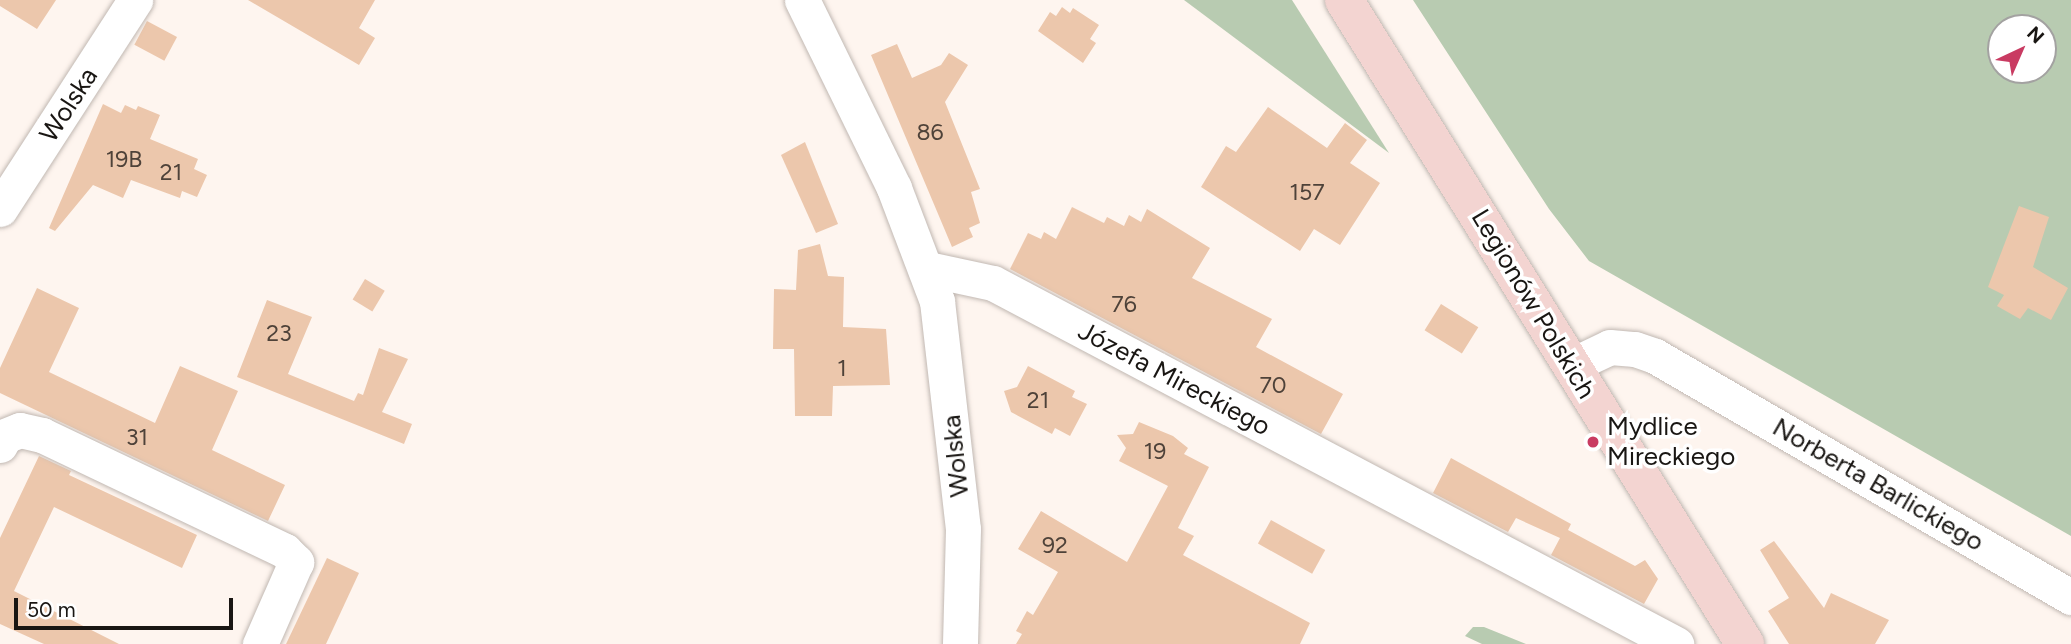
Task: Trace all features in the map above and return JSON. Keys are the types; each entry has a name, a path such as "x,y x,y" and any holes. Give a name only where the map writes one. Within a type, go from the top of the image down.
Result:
{"street":[{"name":"Wolska","path":"0,209 135,0"},
{"path":"802,0 848,88 928,270"},
{"name":"Legionów Polskich","path":"1344,0 1737,641"},
{"name":"Wolska","path":"928,270 944,334 963,529 960,644"},
{"name":"Józefa Mireckiego","path":"928,270 993,283 1676,644"},
{"name":"Norberta Barlickiego","path":"1570,366 1610,347 1635,349 1656,356 2071,597"},
{"path":"0,446 5,436 20,430 42,435 285,551 296,562 260,644"}],"green space":[{"path":"1184,0 1292,0 1389,153"},
{"path":"1413,0 2071,0 2071,536 1589,261 1549,209"},
{"path":"1473,627 1484,627 1526,644 1482,644 1465,636"}],"building":[{"path":"0,0 56,0 37,29 0,6"},
{"path":"248,0 375,0 359,28 375,38 359,65"},
{"path":"1062,7 1070,13 1073,8 1099,25 1090,39 1096,43 1083,63 1038,31 1050,12 1056,16"},
{"path":"147,21 177,37 164,61 134,45"},
{"path":"897,44 912,78 941,65 949,53 968,65 945,102 980,189 971,192 980,223 969,228 973,237 952,247 871,55"},
{"path":"103,104 121,113 125,105 136,110 138,106 160,115 150,139 198,159 194,169 207,175 197,197 182,191 180,198 131,180 123,198 93,185 55,231 49,228"},
{"path":"1268,107 1327,148 1345,123 1367,140 1350,163 1380,183 1340,245 1314,229 1300,251 1201,187 1226,146 1236,152"},
{"path":"805,142 838,224 816,233 781,155"},
{"path":"2019,206 2049,217 2033,267 2068,288 2051,320 2028,308 2020,319 1997,306 2004,295 1988,287"},
{"path":"1072,207 1104,223 1107,217 1124,226 1129,215 1141,222 1147,209 1210,248 1192,278 1272,319 1256,347 1343,394 1321,434 1010,269 1028,233 1041,239 1044,232 1056,239"},
{"path":"820,244 828,276 844,277 843,327 886,329 890,385 833,386 832,416 795,416 794,349 773,349 774,289 796,290 798,250"},
{"path":"365,279 385,291 372,311 353,300"},
{"path":"37,288 79,308 49,372 155,423 180,366 238,391 212,450 285,485 268,521 0,393 0,368"},
{"path":"267,300 312,317 288,374 354,401 358,393 363,395 379,348 408,359 382,412 412,424 404,444 237,377"},
{"path":"1441,304 1478,327 1462,354 1425,330"},
{"path":"1028,366 1075,391 1072,397 1087,404 1070,436 1055,428 1052,434 1011,412 1004,391 1017,387"},
{"path":"1139,422 1173,436 1188,448 1184,454 1209,467 1178,528 1194,536 1183,555 1310,623 1300,644 1016,644 1022,634 1016,631 1027,611 1033,615 1058,572 1018,549 1041,511 1127,562 1168,486 1119,461 1126,448 1117,435 1133,434"},
{"path":"39,456 71,471 69,475 197,535 182,568 54,507 14,591 119,644 44,644 0,624 0,538"},
{"path":"1451,458 1571,524 1568,530 1635,566 1645,560 1658,579 1644,604 1551,555 1560,538 1516,518 1508,532 1433,493"},
{"path":"1271,520 1325,550 1312,574 1258,544"},
{"path":"1774,541 1824,608 1831,593 1889,620 1875,644 1789,644 1768,611 1789,598 1760,550"},
{"path":"327,558 359,573 326,644 286,644"}],"place":[{"name":"Mydlice Mireckiego","path":"1593,442"}]}
